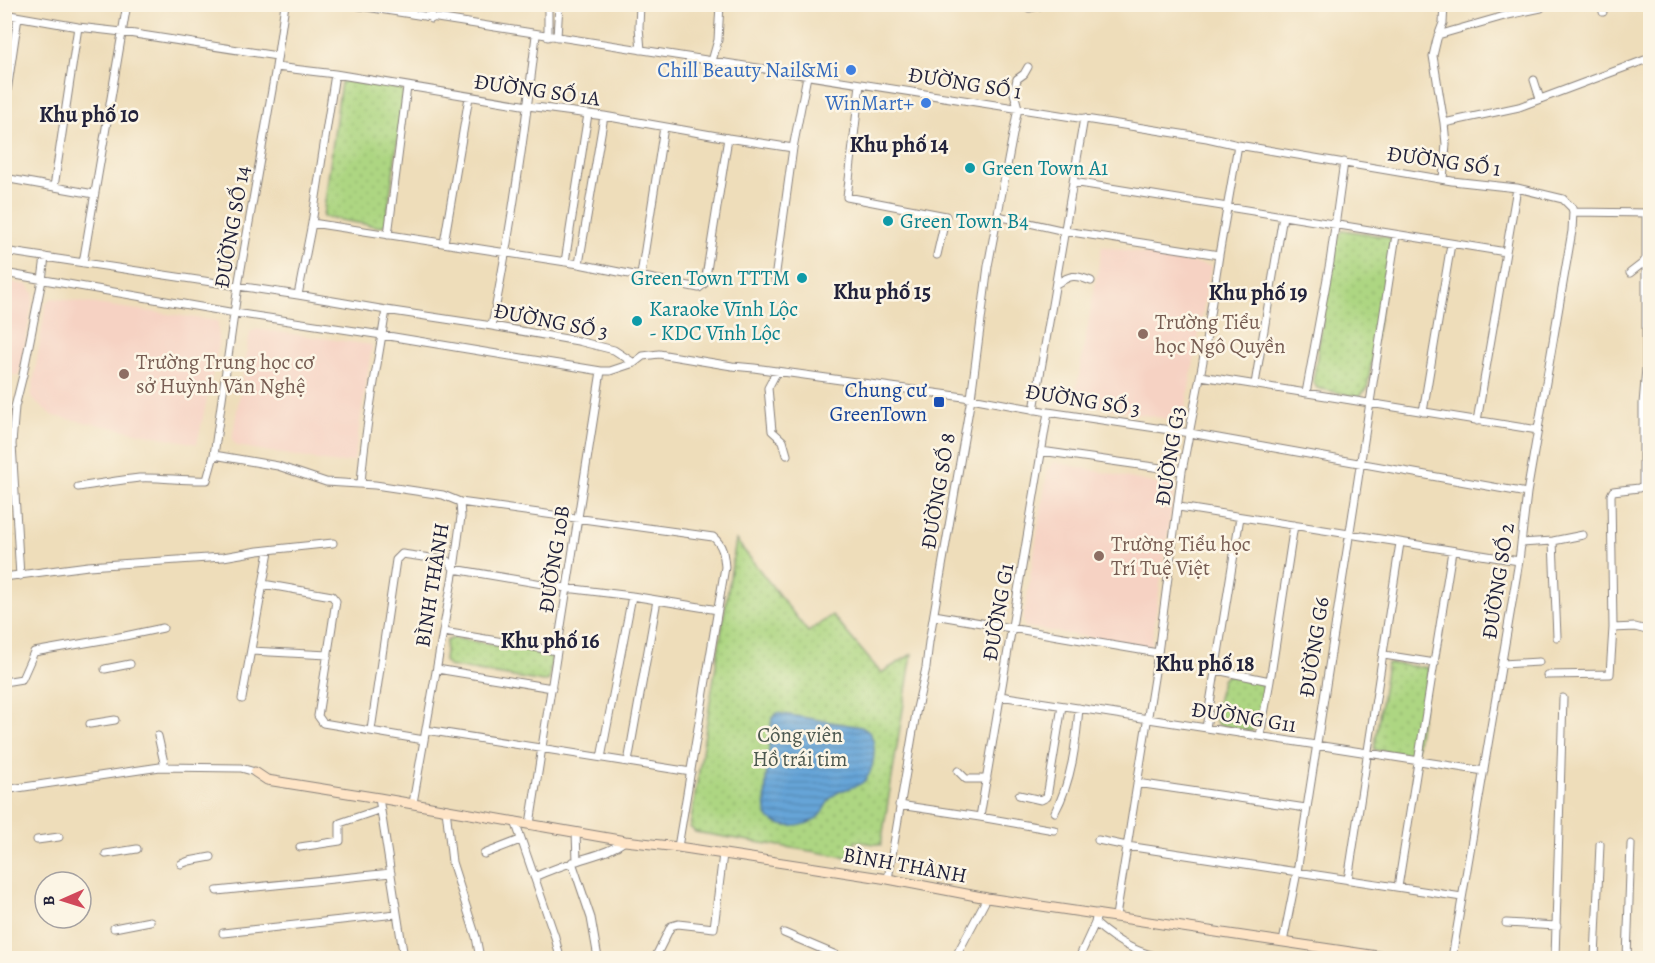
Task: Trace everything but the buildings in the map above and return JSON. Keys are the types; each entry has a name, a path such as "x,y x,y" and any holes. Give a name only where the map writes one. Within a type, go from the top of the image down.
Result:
{"street":[{"path":"83,263 127,4"},
{"name":"ĐƯỜNG SỐ 14","path":"78,487 140,478 207,480 214,454 238,286 285,4"},
{"name":"ĐƯỜNG SỐ 1","path":"347,4 431,19 1084,118 1443,179 1517,188 1563,199 1573,210"},
{"path":"431,4 431,19"},
{"path":"548,4 548,37"},
{"path":"557,37 559,4"},
{"path":"640,4 641,50"},
{"path":"712,61 718,40 720,4"},
{"path":"1029,4 1029,8 1048,4"},
{"path":"1443,179 1446,144 1433,56 1443,23 1444,4"},
{"path":"1438,35 1541,8"},
{"path":"4,14 277,56"},
{"path":"4,112 18,17"},
{"path":"54,187 78,27"},
{"path":"492,326 506,253 536,35"},
{"path":"1444,123 1519,107 1650,58"},
{"name":"ĐƯỜNG SỐ 1A","path":"276,67 604,116 793,148"},
{"name":"ĐƯỜNG SỐ 8","path":"888,879 971,399 988,266 1018,108 1014,93 1017,79 1024,75 1028,67"},
{"path":"298,295 312,223 335,74"},
{"path":"775,279 793,148 807,76"},
{"path":"1534,80 1540,99"},
{"path":"860,84 847,197 946,216 937,255"},
{"path":"388,235 407,87"},
{"path":"444,243 469,97"},
{"path":"564,262 588,114"},
{"path":"579,264 604,116"},
{"path":"1034,410 1084,118"},
{"path":"641,275 664,127"},
{"path":"312,223 579,264 699,288 705,283 728,138"},
{"name":"ĐƯỜNG G3","path":"1116,916 1158,653 1182,471 1201,376 1238,145"},
{"path":"1306,393 1344,162"},
{"path":"4,178 94,194"},
{"path":"1073,182 1506,252"},
{"path":"1477,420 1517,188"},
{"path":"1547,675 1610,674 1611,495 1613,491 1640,488 1643,485 1648,213 1573,210"},
{"name":"ĐƯỜNG SỐ 2","path":"1452,958 1519,561 1527,493 1572,231 1573,210"},
{"path":"998,216 1065,231 1219,255"},
{"path":"1255,384 1283,216"},
{"name":"ĐƯỜNG G6","path":"1283,942 1297,872 1396,235"},
{"path":"1423,412 1451,244"},
{"name":"ĐƯỜNG SỐ 3","path":"4,251 298,295 578,341 614,350 634,363"},
{"path":"20,576 12,444 14,416 45,257"},
{"path":"1630,273 1647,257"},
{"name":"ĐƯỜNG SỐ 3","path":"4,273 235,313 601,371 610,371 634,363 643,356 659,354 971,399 1190,433 1527,493"},
{"path":"1056,284 1070,276 1091,281"},
{"path":"361,484 371,395 386,310"},
{"name":"ĐƯỜNG 10B","path":"530,824 601,371"},
{"path":"777,371 768,388 772,430 783,441 787,455"},
{"path":"1201,376 1538,430"},
{"name":"ĐƯỜNG G1","path":"980,817 1048,412"},
{"path":"1041,451 1182,471"},
{"name":"BÌNH THÀNH","path":"214,454 278,466 326,482 375,485 443,495 459,502 461,518 454,569 412,803"},
{"path":"459,502 713,537 719,542 724,553 725,567 678,847"},
{"path":"1179,507 1519,561"},
{"path":"1206,728 1240,517"},
{"path":"1260,736 1294,525"},
{"path":"1521,543 1553,541 1583,535"},
{"path":"1553,541 1557,637"},
{"path":"4,577 88,566 216,558 333,543"},
{"path":"1348,879 1400,543"},
{"path":"242,699 269,551"},
{"path":"1398,887 1452,551"},
{"path":"371,730 396,560 402,555 445,560 454,569 718,610"},
{"path":"263,584 332,596 336,601 318,716 323,723 424,740"},
{"path":"601,758 632,596"},
{"path":"628,762 657,600"},
{"path":"934,615 1158,653"},
{"path":"4,682 22,679 34,652 163,627"},
{"path":"1612,628 1635,627 1650,631"},
{"path":"444,632 557,651"},
{"path":"251,651 328,655"},
{"path":"1384,655 1435,663"},
{"path":"1502,664 1539,663"},
{"path":"105,669 130,664"},
{"path":"437,669 552,688"},
{"path":"1216,670 1270,681"},
{"name":"ĐƯỜNG G11","path":"1000,696 1484,771"},
{"path":"1556,958 1563,698"},
{"path":"1019,795 1041,800 1047,797 1062,706"},
{"path":"1055,812 1068,778 1076,741 1079,708"},
{"path":"90,724 115,720"},
{"path":"426,730 691,772"},
{"path":"158,736 165,767"},
{"name":"BÌNH THÀNH","path":"4,790 165,767 241,768 255,772 267,780 625,841 888,879 1096,919 1116,916 1391,958"},
{"path":"958,771 966,779 987,779"},
{"path":"1137,783 1306,808"},
{"path":"376,958 404,957 379,798"},
{"path":"899,805 1054,830"},
{"path":"300,847 340,841 340,823 381,809"},
{"path":"446,809 453,862 476,937 480,958"},
{"path":"515,821 555,937 559,958"},
{"path":"576,832 574,862 591,918 598,958"},
{"path":"37,840 59,837"},
{"path":"484,854 520,840"},
{"path":"1098,840 1462,897"},
{"path":"534,877 605,852 625,841"},
{"path":"1595,958 1600,844"},
{"path":"1627,958 1631,844"},
{"path":"106,854 137,849"},
{"path":"655,958 671,926 678,924 714,927 723,854"},
{"path":"181,864 211,857"},
{"path":"217,891 391,873"},
{"path":"955,958 987,898"},
{"path":"223,933 396,914"},
{"path":"1079,958 1096,919 1108,935 1148,957 1168,958"},
{"path":"114,928 150,921"},
{"path":"1506,923 1557,926"},
{"path":"784,933 843,958"}],"shaded area":[{"name":"Trường Tiểu học Ngô Quyền","path":"1102,246 1211,266 1183,422 1074,402"},
{"path":"4,281 28,285 34,294 19,376 5,373"},
{"name":"Trường Trung học cơ sở Huỳnh Văn Nghệ","path":"52,298 218,321 218,349 197,444 53,416 31,398 46,303"},
{"path":"257,329 372,345 354,461 336,463 318,460 237,446 232,440 250,332"},
{"name":"Trường Tiểu học Trí Tuệ Việt","path":"1054,462 1172,487 1174,493 1151,645 1145,647 1025,627 1023,620 1048,468"}],"green space":[{"path":"341,82 402,89 404,96 386,224 381,227 323,217"},
{"path":"1343,230 1388,237 1391,240 1367,389 1358,397 1317,388 1313,381 1336,238"},
{"name":"Công viên Hồ trái tim","path":"736,540 808,632 832,615 881,673 912,654 881,845 855,841 852,858 695,832 690,827"},
{"path":"453,638 548,653 552,657 549,680 544,682 448,666 444,661 446,641"},
{"path":"1387,663 1429,668 1415,755 1374,750"},
{"path":"1230,675 1265,686 1261,716 1252,731 1218,725 1214,717 1222,680"}],"water":[{"path":"777,713 861,727 869,732 873,740 872,767 866,779 858,785 836,793 820,815 802,825 775,823 767,815 766,785 771,727 772,718"}],"place":[{"name":"Chill Beauty Nail&Mi","path":"851,70"},
{"name":"WinMart+","path":"926,103"},
{"name":"Green Town A1","path":"970,168"},
{"name":"Green Town B4","path":"888,221"},
{"name":"Green Town TTTM","path":"802,278"},
{"name":"Karaoke Vĩnh Lộc - KDC Vĩnh Lộc","path":"637,321"},
{"name":"Trường Tiểu học Ngô Quyền","path":"1143,334"},
{"name":"Trường Trung học cơ sở Huỳnh Văn Nghệ","path":"124,374"},
{"name":"Chung cư GreenTown","path":"939,402"},
{"name":"Trường Tiểu học Trí Tuệ Việt","path":"1099,556"}],"district":[{"name":"Khu phố 10","path":"89,114"},
{"name":"Khu phố 14","path":"899,144"},
{"name":"Khu phố 15","path":"882,291"},
{"name":"Khu phố 19","path":"1258,292"},
{"name":"Khu phố 16","path":"550,640"},
{"name":"Khu phố 18","path":"1205,663"}]}
